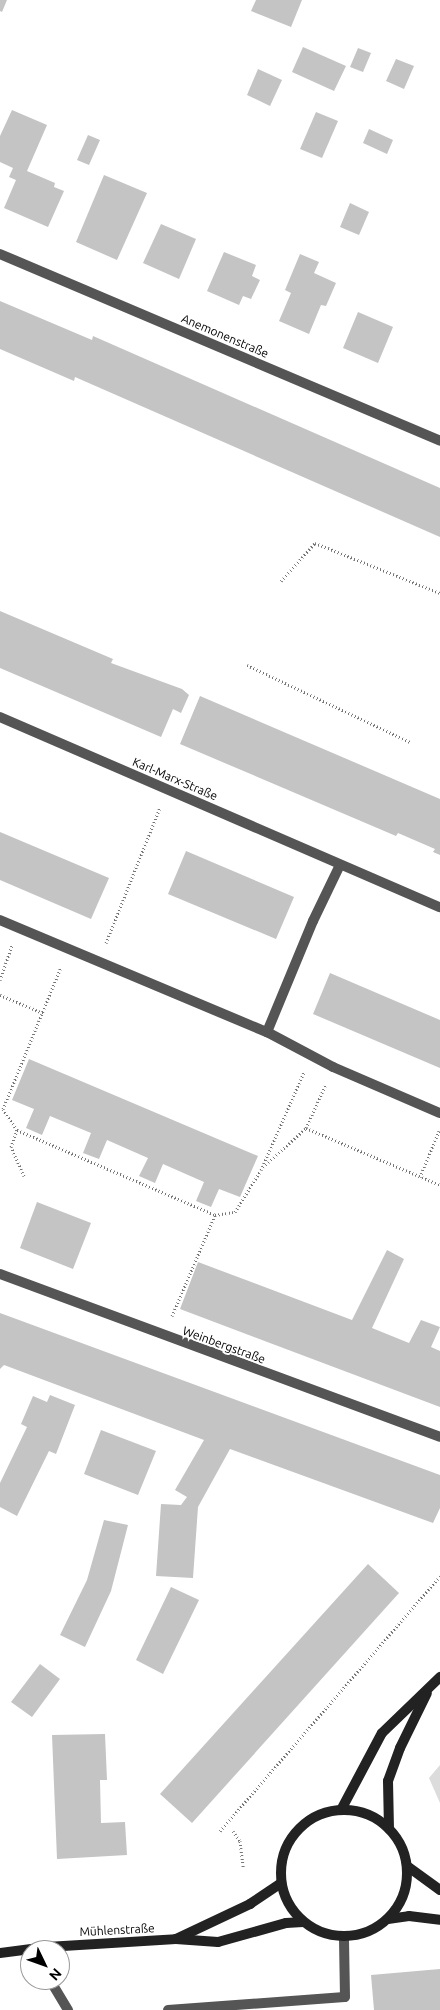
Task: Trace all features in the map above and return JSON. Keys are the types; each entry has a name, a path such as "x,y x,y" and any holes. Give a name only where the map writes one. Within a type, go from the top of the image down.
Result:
{"main road":[{"path":"341,1810 382,1733 440,1677"},
{"path":"389,1829 388,1781 400,1748 430,1688"},
{"path":"341,1810 367,1814 389,1829 403,1852 407,1866 404,1894 388,1919 368,1932 344,1937 329,1935 303,1922 289,1905 281,1883 282,1862 295,1834 315,1817 341,1810"},
{"path":"407,1866 440,1890"},
{"name":"Mühlenstraße","path":"176,1939 250,1904 281,1883"},
{"path":"388,1919 408,1916 440,1920"},
{"name":"Mühlenstraße","path":"70,1946 176,1939 218,1942 286,1922 303,1922"},
{"name":"Mühlenstraße","path":"0,1953 20,1951"}],"street":[{"name":"Anemonenstraße","path":"0,254 440,442"},
{"name":"Karl-Marx-Straße","path":"0,717 440,907"},
{"path":"267,1032 313,921 340,864"},
{"path":"0,920 267,1032 333,1067 440,1113"},
{"name":"Weinbergstraße","path":"0,1274 440,1437"},
{"path":"168,2010 345,1997 344,1937"},
{"path":"56,1990 68,2010"}],"path":[{"path":"281,581 315,543 440,592"},
{"path":"247,665 410,742"},
{"path":"98,962 168,790"},
{"path":"0,980 18,928"},
{"path":"68,950 2,1109 17,1130 215,1216 234,1212 261,1170 311,1056"},
{"path":"0,995 43,1013"},
{"path":"261,1170 306,1128 333,1067"},
{"path":"306,1128 440,1185"},
{"path":"420,1177 440,1129"},
{"path":"17,1130 11,1147 24,1176"},
{"path":"171,1320 215,1216"},
{"path":"220,1831 440,1576"},
{"path":"233,1831 240,1841 243,1867"}],"shaded area":[{"path":"440,1765 440,1803 429,1778"}],"building":[{"path":"0,0 7,0 2,12 0,11"},
{"path":"256,0 302,0 291,27 251,11"},
{"path":"303,47 346,66 334,91 292,72"},
{"path":"358,48 371,53 363,72 350,67"},
{"path":"396,59 414,66 404,89 386,81"},
{"path":"258,69 282,80 270,106 247,95"},
{"path":"12,110 47,125 27,171 55,183 54,187 64,191 48,227 4,208 16,180 9,177 13,168 0,162 0,136"},
{"path":"316,112 338,121 322,158 300,149"},
{"path":"369,129 393,140 387,154 363,143"},
{"path":"88,135 100,140 89,165 77,160"},
{"path":"104,175 147,193 117,260 76,242"},
{"path":"350,203 369,212 359,235 340,227"},
{"path":"161,224 196,239 179,279 143,263"},
{"path":"224,252 256,265 252,276 260,280 251,299 243,296 239,305 207,291"},
{"path":"300,254 319,262 314,273 336,283 326,306 321,305 309,334 279,321 291,293 285,290"},
{"path":"0,301 92,340 93,336 440,488 440,537 75,377 74,381 0,349"},
{"path":"358,312 393,327 378,363 343,348"},
{"path":"0,611 113,659 111,663 182,689 189,695 181,713 173,709 161,737 0,668"},
{"path":"200,696 440,799 440,855 433,852 435,849 398,833 396,836 180,744"},
{"path":"0,832 109,878 91,919 0,880"},
{"path":"186,851 294,897 276,939 168,894"},
{"path":"330,973 440,1020 440,1068 313,1014"},
{"path":"29,1059 258,1156 240,1197 219,1189 211,1207 196,1201 204,1182 163,1164 155,1183 139,1176 148,1158 107,1140 99,1159 83,1153 91,1133 50,1116 42,1135 26,1128 34,1109 12,1100"},
{"path":"37,1202 91,1223 73,1269 20,1248"},
{"path":"387,1250 404,1259 372,1328 409,1343 421,1320 440,1327 431,1347 440,1351 440,1407 180,1309 198,1262 352,1320"},
{"path":"0,1313 440,1475 440,1508 433,1523 230,1449 198,1507 193,1578 156,1576 161,1504 181,1505 187,1497 175,1490 204,1440 4,1365 0,1369"},
{"path":"50,1395 75,1405 56,1454 49,1451 17,1516 0,1507 0,1483 27,1427 21,1424 33,1396 47,1402"},
{"path":"101,1430 156,1451 138,1495 84,1474"},
{"path":"104,1520 128,1525 111,1591 85,1647 60,1635 87,1580"},
{"path":"368,1564 399,1593 192,1823 160,1794"},
{"path":"171,1587 199,1600 163,1674 136,1660"},
{"path":"40,1664 60,1679 32,1717 11,1702"},
{"path":"105,1734 107,1780 100,1780 101,1823 125,1822 127,1855 57,1859 52,1735"},
{"path":"440,1969 440,2010 374,2010 371,1975"}]}
